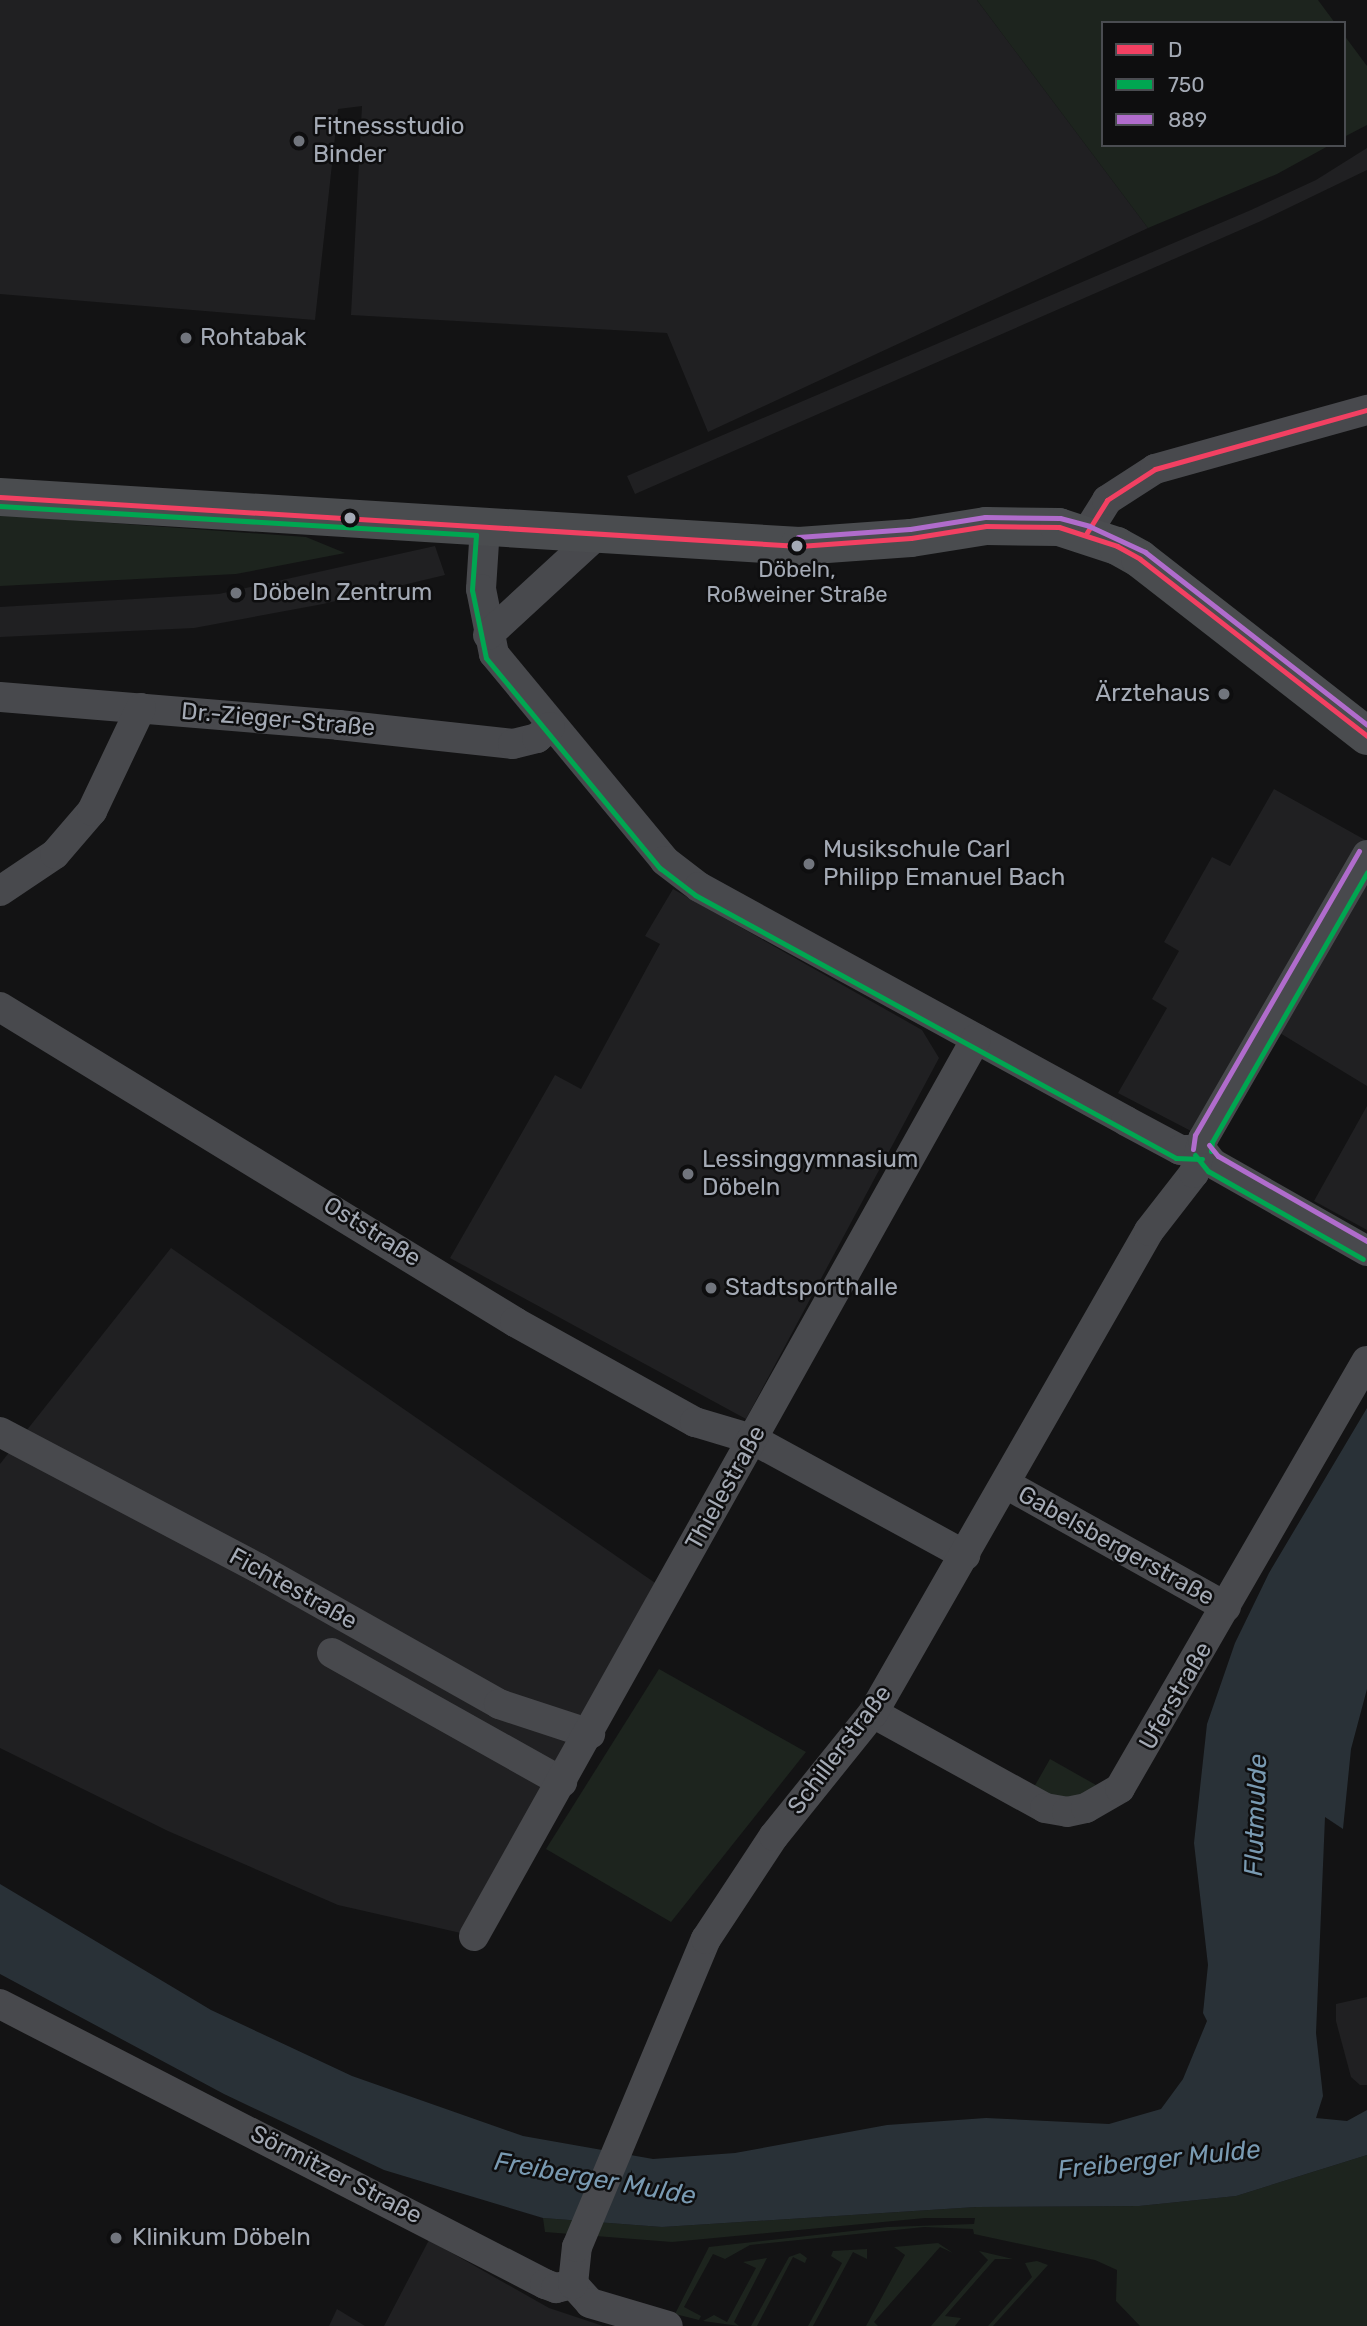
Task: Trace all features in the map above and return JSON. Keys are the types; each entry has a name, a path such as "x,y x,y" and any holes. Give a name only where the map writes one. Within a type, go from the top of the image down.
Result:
{"main road":[{"path":"0,497 799,546 911,538 986,526 1059,527 1117,546 1150,567 1367,736"}],"street":[{"path":"1086,534 1107,500 1155,469 1367,410"},
{"path":"485,527 481,589 488,635 506,673 676,871 1180,1150 1202,1150"},
{"path":"488,635 599,533"},
{"name":"Dr.-Zieger-Straße","path":"0,697 513,744 537,738 550,727"},
{"path":"0,891 55,854 92,811 141,708"},
{"path":"1367,855 1203,1139 1202,1150 1212,1163 1367,1251"},
{"name":"Oststraße","path":"0,1007 515,1322 695,1422 752,1439"},
{"name":"Thielestraße","path":"474,1936 590,1734 976,1039"},
{"name":"Schillerstraße","path":"573,2284 577,2247 688,1975 758,1858 873,1713 1149,1231 1158,1196 1169,1176 1184,1160 1202,1150"},
{"name":"Uferstraße","path":"873,1713 1045,1808 1067,1812 1086,1808 1120,1788 1367,1362"},
{"name":"Fichtestraße","path":"0,1432 258,1568 499,1704 590,1734"},
{"path":"752,1439 965,1555"},
{"name":"Gabelsbergerstraße","path":"1006,1484 1226,1607"},
{"name":"Fichtestraße","path":"332,1653 562,1782"},
{"name":"Sörmitzer Straße","path":"2,2005 545,2284 556,2288 573,2284"},
{"path":"573,2284 590,2303 668,2326"}],"shaded area":[{"path":"0,0 977,0 1148,228 708,432 667,333 351,315 362,106 338,109 315,320 0,294"},
{"path":"977,0 1318,0 1334,21 1101,21 1101,147 1326,147 1277,174 1148,228"},
{"path":"1346,38 1367,66 1367,125 1346,136"},
{"path":"1367,148 1367,170 1261,221 635,494 627,476 1251,210 1316,180"},
{"path":"0,515 306,537 345,553 236,574 0,586"},
{"path":"435,546 445,575 323,604 194,628 0,637 0,607 219,594"},
{"path":"1274,789 1367,841 1367,1086 1257,1019 1191,1131 1118,1093 1167,1008 1152,999 1179,951 1164,942 1212,857 1230,866"},
{"name":"Lessinggymnasium Döbeln","path":"673,889 922,1030 939,1058 746,1419 450,1258 555,1075 581,1089 660,944 645,936"},
{"path":"1367,1106 1367,1230 1314,1201"},
{"path":"171,1248 661,1587 474,1936 338,1905 168,1831 0,1748 0,1464"},
{"path":"659,1669 806,1752 671,1922 546,1849"},
{"path":"1050,1759 1096,1785 1076,1802 1033,1789"},
{"path":"1367,1997 1367,2085 1360,2085 1351,2077 1336,2021 1336,2004"},
{"path":"1367,2155 1367,2326 1140,2326 1116,2301 1117,2270 1095,2260 974,2234 973,2229 924,2227 750,2245 725,2259 713,2254 684,2307 701,2316 699,2320 675,2314 709,2247 888,2227 974,2224 975,2218 925,2218 672,2242 545,2232 543,2218 662,2227 976,2207 1139,2206 1236,2196"},
{"path":"429,2240 549,2308 603,2326 384,2326"},
{"path":"938,2243 953,2253 940,2247 874,2322 878,2326 866,2326 905,2255 894,2247"},
{"path":"867,2249 867,2259 853,2252 813,2326 808,2326 842,2263 831,2256 833,2251"},
{"path":"979,2251 1013,2259 995,2259 945,2316 961,2318 955,2326 931,2326 988,2260"},
{"path":"800,2253 807,2258 805,2263 793,2257 757,2326 751,2326 789,2257"},
{"path":"767,2258 734,2322 739,2326 703,2321 714,2315 727,2322 756,2268 743,2262"},
{"path":"1037,2261 1048,2265 993,2326 988,2326 1032,2277 1025,2263"},
{"path":"337,2309 365,2326 329,2326"}],"water":[{"path":"1367,1408 1367,1689 1351,1749 1343,1829 1325,1817 1316,2033 1323,2096 1316,2118 1347,2121 1367,2110 1367,2155 1236,2196 1139,2206 976,2207 662,2227 543,2218 384,2170 224,2094 0,1974 0,1884 211,2010 352,2076 523,2136 653,2159 735,2153 887,2125 986,2118 1109,2124 1161,2109 1183,2079 1207,2021 1203,2013 1208,1965 1194,1843 1207,1724 1235,1643 1269,1573"}],"transit line":[{"name":"D","path":"1086,534 1107,500 1155,469 1367,410"},
{"name":"D","path":"0,497 799,546 911,538 986,526 1059,527 1117,546 1140,559 1367,736"},
{"name":"750","path":"0,506 476,535 472,590 486,658 660,868 695,895 1176,1158 1202,1159"},
{"name":"889","path":"798,537 910,529 985,517 1060,518 1089,526 1145,552 1367,725"},
{"name":"889","path":"1193,1149 1195,1135 1359,851"},
{"name":"750","path":"1211,1151 1212,1142 1367,872"},
{"name":"889","path":"1209,1145 1218,1156 1367,1241"},
{"name":"750","path":"1195,1155 1208,1171 1363,1259"}],"place":[{"name":"Fitnessstudio Binder","path":"299,141"},
{"name":"Rohtabak","path":"186,338"},
{"name":"Döbeln, Roßweiner Straße","path":"797,546"},
{"name":"Döbeln Zentrum","path":"236,593"},
{"name":"Ärztehaus","path":"1224,694"},
{"name":"Musikschule Carl Philipp Emanuel Bach","path":"809,864"},
{"name":"Lessinggymnasium Döbeln","path":"688,1174"},
{"name":"Stadtsporthalle","path":"711,1288"},
{"name":"Klinikum Döbeln","path":"116,2238"}],"water label":[{"name":"Flutmulde","path":"1256,1815"},
{"name":"Freiberger Mulde","path":"1159,2160"},
{"name":"Freiberger Mulde","path":"595,2179"}]}
